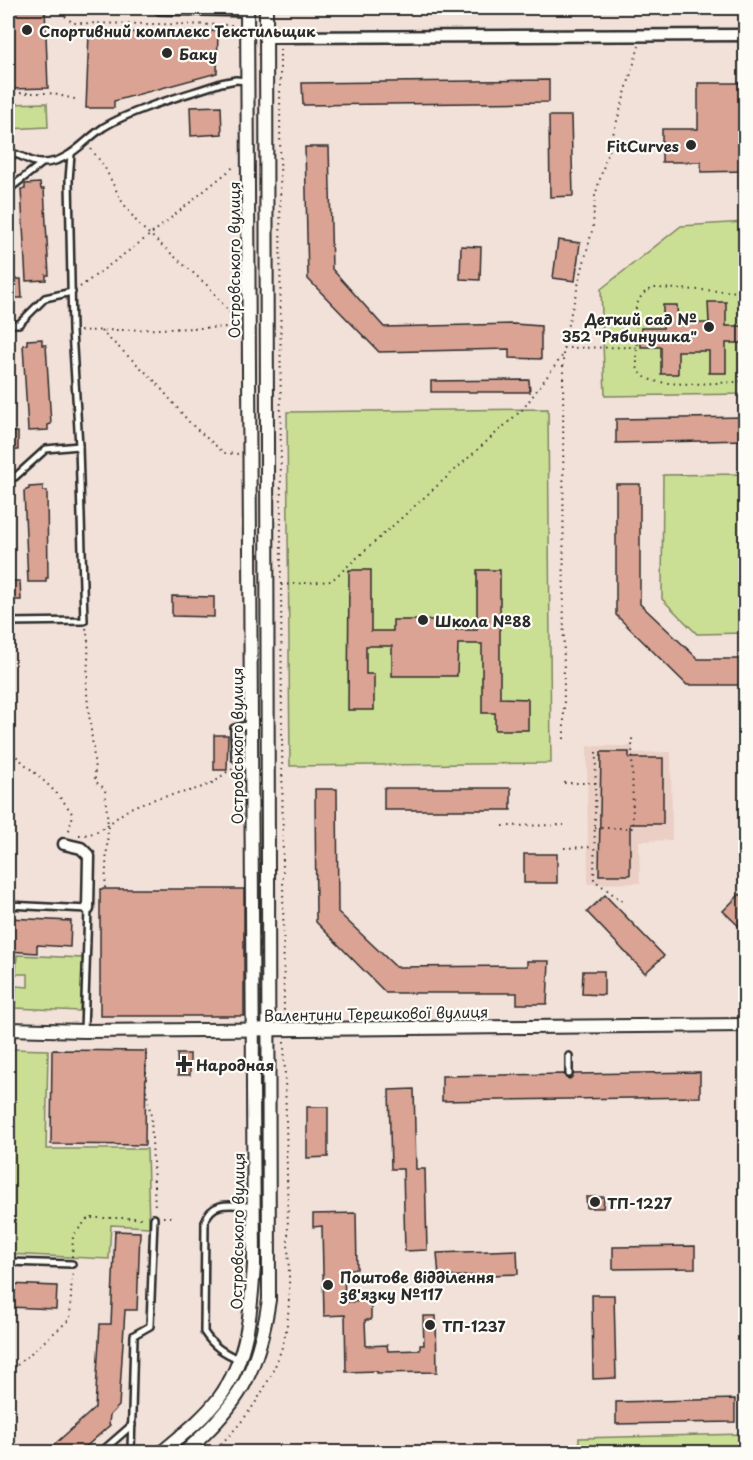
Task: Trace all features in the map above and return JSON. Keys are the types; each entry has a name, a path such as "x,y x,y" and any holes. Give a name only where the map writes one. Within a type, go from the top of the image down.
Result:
{"street":[{"name":"Островського вулиця","path":"185,1452 236,1400 252,1369 264,1335 269,1300 266,8"},
{"name":"Островського вулиця","path":"162,1452 200,1420 229,1383 245,1342 251,1314 253,1206 247,15"},
{"path":"267,37 746,35"},
{"path":"66,839 89,856 88,909"},
{"name":"Валентини Терешкової вулиця","path":"8,1029 84,1031 746,1025"}],"lane":[{"path":"155,8 247,15"},
{"path":"8,190 41,164 71,154 105,127 132,114 221,83 236,80 247,81"},
{"path":"247,120 267,119"},
{"path":"8,153 14,153 41,164"},
{"path":"8,621 84,621 79,446 72,331 69,180 71,154"},
{"path":"8,324 19,324 45,298 72,292"},
{"path":"8,477 15,477 46,449 79,446"},
{"path":"8,905 88,909 84,1031"},
{"path":"569,1056 569,1074"},
{"path":"238,1359 222,1352 204,1332 205,1221 208,1212 217,1206 253,1206"},
{"path":"131,1452 134,1335 150,1326 154,1218"},
{"path":"8,1262 72,1264"},
{"path":"100,1452 132,1425"}],"path":[{"path":"56,8 73,23 247,15"},
{"path":"564,739 563,348 593,227 595,196 643,34"},
{"path":"8,93 49,93 75,99"},
{"path":"72,331 240,326 209,286 139,225 127,208 105,166 85,142"},
{"path":"72,292 98,276 247,155"},
{"path":"746,292 742,290 654,288 646,290 636,307 637,367 640,374 664,383 746,381"},
{"path":"101,331 153,379 190,423 224,453 249,454"},
{"path":"563,348 637,347"},
{"path":"267,586 331,581 523,409 563,354"},
{"path":"84,621 88,637 87,691 95,758 95,781 105,789 108,826 105,889"},
{"path":"595,828 633,828 632,737"},
{"path":"8,748 28,769 45,779 64,800 73,815 66,839"},
{"path":"596,752 594,880 626,904"},
{"path":"78,835 89,836 108,826 131,808 213,783 231,769 251,768"},
{"path":"564,783 596,783"},
{"path":"503,826 564,825"},
{"path":"564,848 594,847"},
{"path":"146,1054 146,1090 151,1116 156,1200 154,1218"},
{"path":"8,1373 70,1319 73,1236 88,1218 172,1217"}],"shaded area":[{"path":"587,746 633,746 633,753 671,752 672,840 639,841 640,883 588,884"}],"green space":[{"path":"47,103 48,127 8,129 8,104"},
{"path":"745,222 745,394 605,396 601,289 681,226"},
{"path":"548,409 551,763 290,766 287,412"},
{"path":"745,474 745,633 697,634 662,599 663,475"},
{"path":"17,955 83,958 80,1011 15,1008 16,986 28,987 28,974 16,974"},
{"path":"8,1049 48,1050 46,1149 147,1149 149,1227 111,1225 109,1259 8,1254"},
{"path":"745,1434 745,1452 579,1452 579,1438"}],"building":[{"name":"Спортивний комплекс Текстильщик","path":"8,8 45,8 48,88 11,89"},
{"name":"Баку","path":"218,31 217,73 114,101 114,108 86,108 89,33"},
{"path":"549,80 549,102 303,105 302,83"},
{"path":"698,83 746,83 746,171 701,172 701,162 662,162 662,129 698,129"},
{"path":"221,106 222,134 191,136 190,107"},
{"path":"549,116 571,116 573,196 550,197"},
{"path":"305,147 329,147 332,269 384,327 514,324 541,326 541,359 509,358 509,349 379,352 308,279"},
{"path":"40,183 41,189 44,189 49,275 46,275 46,280 26,281 21,189 25,189 25,184"},
{"path":"558,240 580,243 575,281 553,278"},
{"path":"461,246 481,247 480,280 460,279"},
{"path":"8,279 21,279 22,298 8,298"},
{"path":"708,302 726,302 726,326 746,326 746,343 726,343 726,373 709,373 709,351 678,351 678,374 661,374 661,347 641,347 641,328 663,328 663,305 677,305 678,323 709,323"},
{"path":"42,339 42,345 46,345 51,424 48,425 48,430 28,431 23,345 27,344 27,340"},
{"path":"529,380 530,392 431,392 431,381"},
{"path":"746,417 746,440 616,443 616,419"},
{"path":"8,432 18,432 18,450 8,451"},
{"path":"616,484 640,484 640,604 698,659 746,659 746,685 687,685 616,615"},
{"path":"43,486 43,491 47,491 48,578 46,582 28,582 24,491 29,487"},
{"path":"349,570 371,570 371,631 393,631 393,620 456,620 456,630 477,630 477,570 500,570 500,698 528,699 528,730 495,730 495,713 482,713 482,644 458,644 457,676 392,676 392,646 366,646 366,674 374,674 374,710 348,710"},
{"path":"8,581 20,581 21,600 8,600"},
{"path":"172,596 214,597 214,617 172,616"},
{"path":"214,735 228,735 227,770 214,770"},
{"path":"601,752 629,752 629,758 663,758 663,824 630,824 630,875 599,875"},
{"path":"384,788 511,788 511,810 384,810"},
{"path":"315,789 337,789 338,912 396,967 527,966 527,961 549,961 547,1004 517,1004 517,993 386,993 316,922"},
{"path":"524,854 557,854 557,883 524,883"},
{"path":"100,889 244,889 244,1016 100,1016"},
{"path":"740,894 746,900 746,933 723,911"},
{"path":"605,895 664,956 645,973 587,912"},
{"path":"8,918 71,921 70,947 37,945 37,953 8,951"},
{"path":"583,971 604,971 604,995 582,994"},
{"path":"52,1050 146,1051 145,1145 51,1144"},
{"name":"Народная","path":"177,1054 190,1054 190,1075 178,1075"},
{"path":"700,1072 700,1097 442,1101 442,1076 564,1074 570,1079 574,1074"},
{"path":"414,1089 416,1169 425,1169 427,1250 405,1251 403,1169 391,1169 389,1090"},
{"path":"307,1107 328,1107 328,1157 307,1158"},
{"name":"ТП-1227","path":"586,1197 604,1197 603,1208 587,1208"},
{"path":"356,1213 357,1269 344,1269 345,1302 371,1301 371,1320 365,1320 366,1346 387,1345 388,1351 420,1350 420,1345 424,1345 423,1316 436,1316 437,1372 346,1372 345,1315 324,1316 322,1226 313,1227 313,1214"},
{"path":"115,1231 140,1232 137,1310 125,1310 119,1406 110,1415 110,1425 80,1452 46,1452 95,1408 100,1324 111,1324"},
{"path":"695,1246 695,1268 613,1269 613,1247"},
{"path":"517,1250 518,1274 439,1277 437,1253"},
{"path":"8,1284 57,1286 56,1309 8,1307"},
{"path":"592,1295 614,1295 616,1378 593,1379"},
{"path":"735,1399 735,1422 616,1424 616,1402"}],"place":[{"name":"Спортивний комплекс Текстильщик","path":"27,30"},
{"name":"Баку","path":"167,53"},
{"name":"FitCurves","path":"691,145"},
{"name":"Деткий сад № 352 \"Рябинушка\"","path":"709,327"},
{"name":"Школа №88","path":"423,620"},
{"name":"Народная","path":"184,1064"},
{"name":"ТП-1227","path":"595,1202"},
{"name":"Поштове відділення зв'язку №117","path":"328,1285"},
{"name":"ТП-1237","path":"430,1325"}]}
